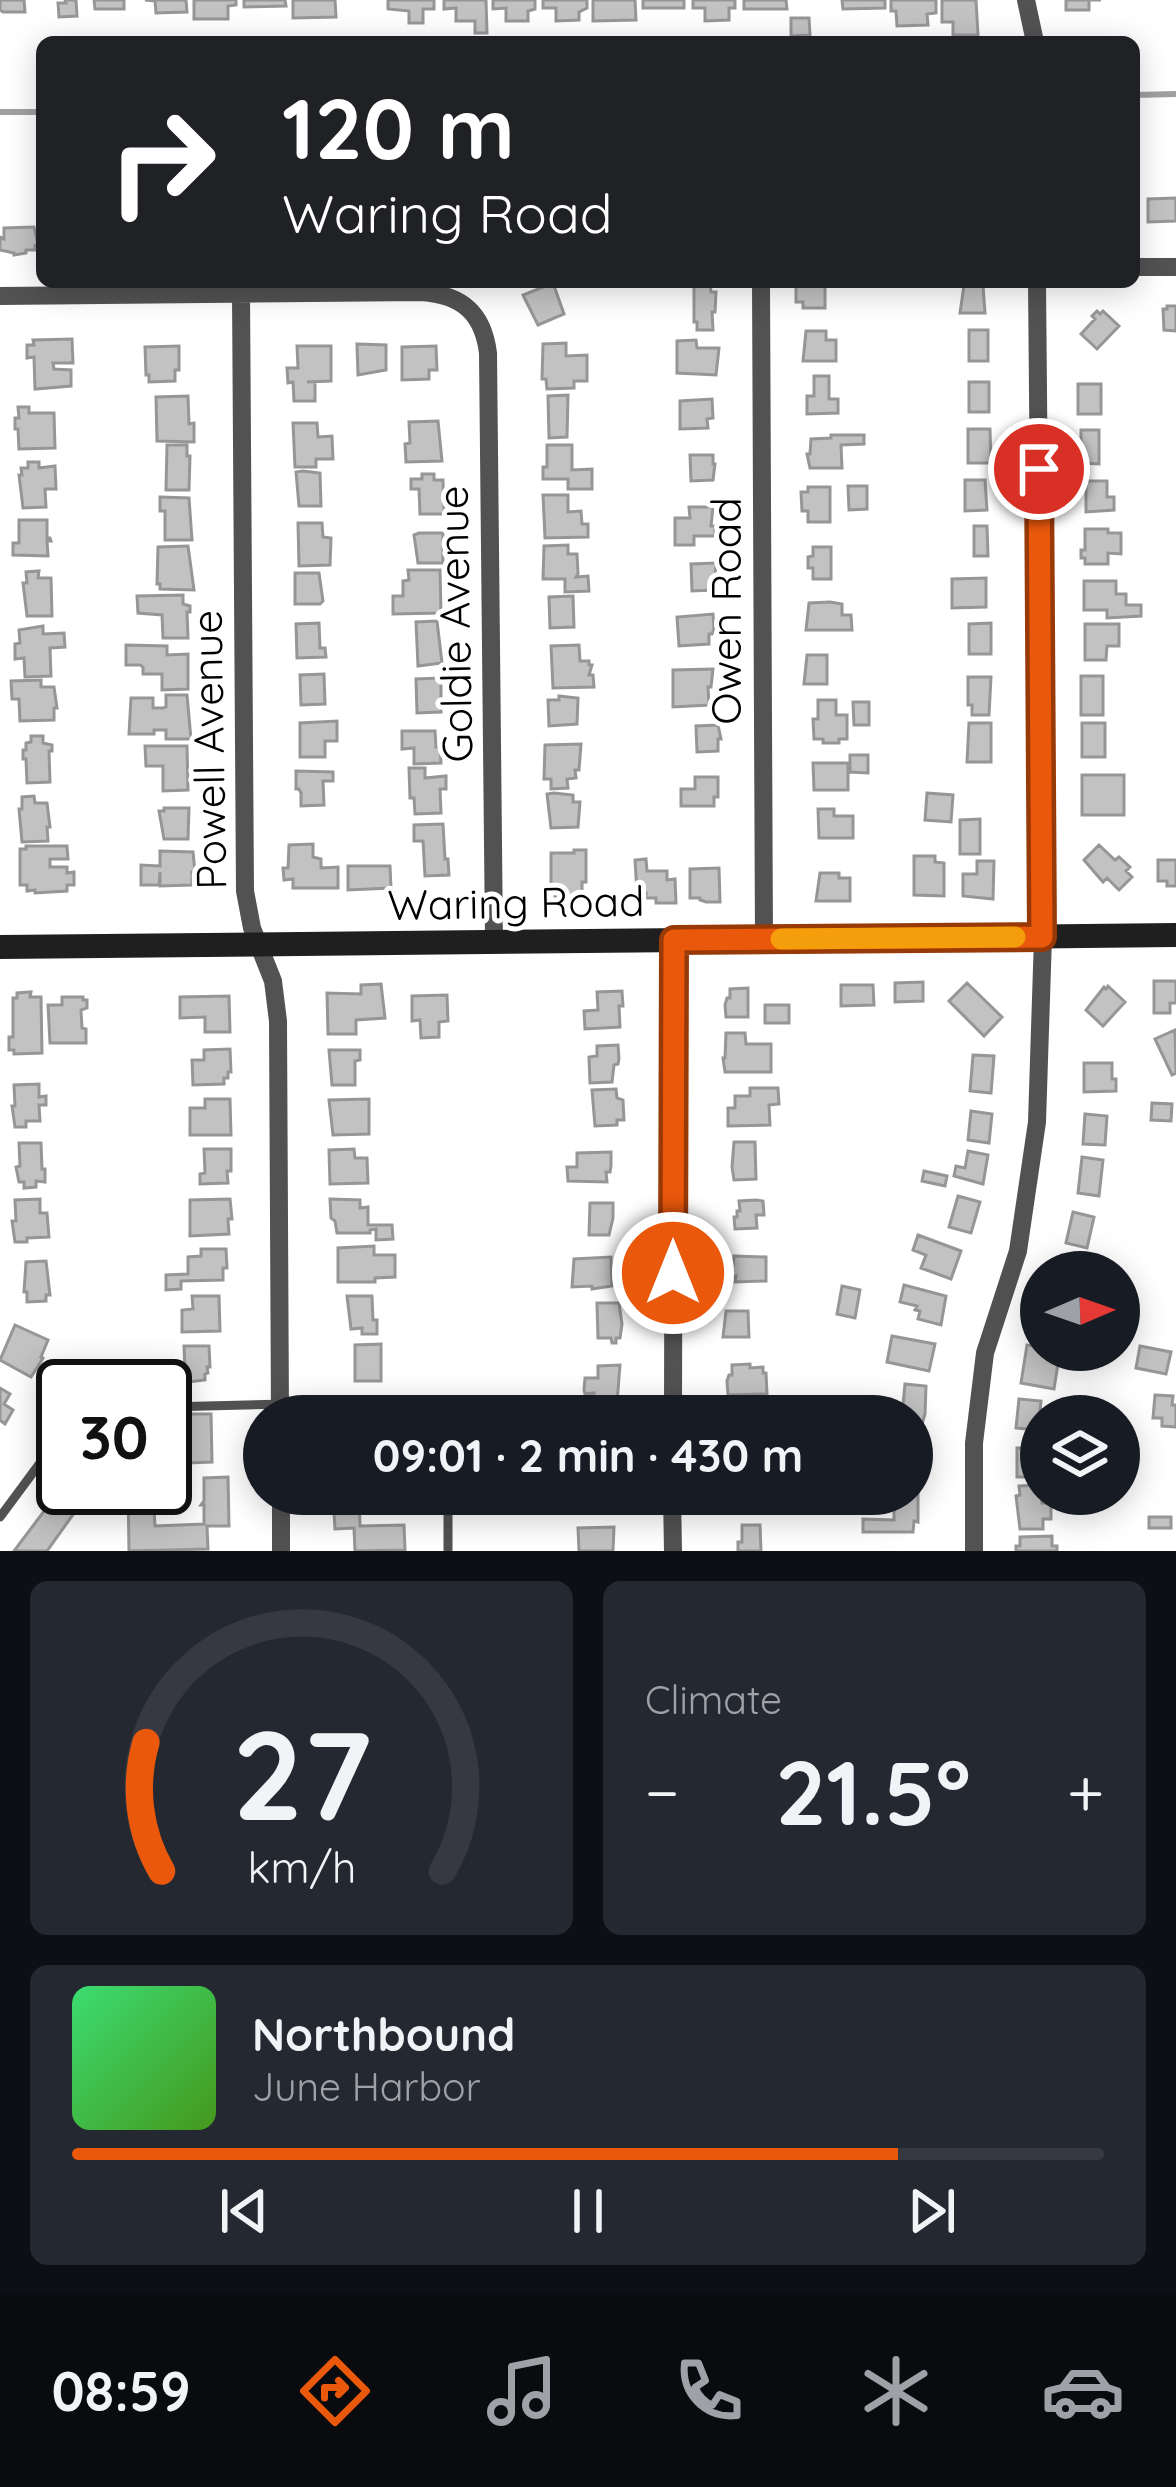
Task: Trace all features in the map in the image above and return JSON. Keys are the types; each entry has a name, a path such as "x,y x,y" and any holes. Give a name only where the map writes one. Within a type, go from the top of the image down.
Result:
{"street":[{"path":"1026,0 1034,36"},
{"path":"1140,267 1176,267"},
{"name":"Owen Road","path":"760,288 764,940"},
{"path":"974,1551 974,1443 986,1353 1018,1251 1037,1122 1042,937 1037,288"},
{"path":"0,296 241,294"},
{"name":"Goldie Avenue","path":"241,294 447,295 470,310 484,333 488,353 494,941"},
{"name":"Powell Avenue","path":"241,294 245,872 248,909 272,980 278,1021 280,1395"},
{"name":"Waring Road","path":"0,947 1176,935"},
{"path":"673,1395 674,940"},
{"path":"281,1515 281,1551"},
{"path":"673,1515 673,1551"}],"lane":[{"path":"192,1408 243,1409"},
{"path":"0,1517 36,1468"},
{"path":"448,1515 448,1551"}],"building":[{"path":"0,0 24,0 25,12 3,12"},
{"path":"76,0 77,16 59,17 58,3"},
{"path":"94,0 124,0 124,9 95,9"},
{"path":"145,0 186,0 187,12 156,13 155,1"},
{"path":"194,0 236,0 236,5 228,6 228,19 194,19"},
{"path":"244,0 285,0 286,6 244,7"},
{"path":"293,0 335,0 336,17 293,18"},
{"path":"388,0 434,0 434,9 423,9 423,23 409,23 409,11 388,9"},
{"path":"444,0 486,0 487,33 475,33 475,21 456,21 456,8 444,9"},
{"path":"493,0 535,0 535,9 528,11 528,21 506,21 506,8 493,9"},
{"path":"543,0 587,0 587,8 579,12 579,20 556,21 556,8 543,8"},
{"path":"593,0 635,0 636,20 593,21"},
{"path":"643,0 684,0 684,8 643,8"},
{"path":"693,0 735,0 735,8 729,8 729,20 705,21 705,8 693,8"},
{"path":"744,0 786,0 787,9 744,9"},
{"path":"842,0 885,0 885,8 843,9"},
{"path":"891,0 936,0 936,13 927,14 928,25 897,26"},
{"path":"942,0 976,0 978,35 953,35 953,22 942,22"},
{"path":"1066,0 1089,0 1089,10 1066,10"},
{"path":"791,18 809,18 810,35 791,36"},
{"path":"1176,198 1176,221 1148,222 1148,199"},
{"path":"34,227 35,250 14,255 0,250 4,228"},
{"path":"555,288 564,314 538,325 523,295"},
{"path":"694,288 711,288 716,292 713,330 697,330"},
{"path":"796,288 825,288 825,308 803,308 803,302 796,302"},
{"path":"964,288 983,288 985,313 960,313"},
{"path":"1167,306 1176,306 1176,331 1164,330"},
{"path":"1097,311 1119,326 1097,349 1081,334"},
{"path":"969,330 988,330 988,361 969,361"},
{"path":"806,331 826,331 826,340 836,340 836,361 803,361"},
{"path":"72,339 73,363 53,363 54,369 71,370 71,386 35,389 34,357 27,358 27,345 34,345 33,340"},
{"path":"696,340 697,348 719,348 716,375 677,373 677,341"},
{"path":"566,343 566,356 587,355 587,381 574,381 574,388 547,389 542,379 543,344"},
{"path":"357,344 386,345 386,370 358,375"},
{"path":"179,346 175,381 149,382 145,347"},
{"path":"297,346 331,346 331,381 307,382 315,382 315,401 294,401 293,382 288,383 287,368 298,368"},
{"path":"436,346 437,370 429,370 429,379 402,380 402,347"},
{"path":"814,376 829,376 829,399 838,399 838,413 807,414 807,396 814,396"},
{"path":"969,382 989,382 989,412 969,412"},
{"path":"1078,384 1101,384 1101,414 1078,414"},
{"path":"568,395 567,437 549,438 548,396"},
{"path":"188,396 194,442 157,441 156,397"},
{"path":"712,399 708,428 680,429 680,401"},
{"path":"18,407 29,407 29,413 54,413 55,448 19,449"},
{"path":"438,421 442,461 406,462 409,422"},
{"path":"293,423 317,423 318,437 332,436 333,459 316,459 316,467 295,467"},
{"path":"968,429 990,429 991,463 968,463"},
{"path":"1081,430 1099,430 1099,464 1081,463"},
{"path":"864,435 864,444 841,445 842,468 810,468 811,439"},
{"path":"167,445 187,445 189,490 166,490"},
{"path":"547,445 572,445 572,470 592,469 592,489 568,489 568,479 543,479"},
{"path":"690,455 713,455 713,480 691,481"},
{"path":"28,462 39,462 39,468 55,466 56,489 45,489 46,507 23,508 19,475"},
{"path":"296,472 320,473 321,506 299,506"},
{"path":"422,474 443,480 444,514 420,514 419,489 411,489 411,479 422,479"},
{"path":"965,480 985,480 987,510 965,511"},
{"path":"1086,481 1107,481 1107,497 1114,497 1114,510 1086,512"},
{"path":"848,486 867,486 867,509 849,510"},
{"path":"808,487 830,487 830,522 808,522 801,492 808,492"},
{"path":"543,495 568,495 568,512 581,511 588,537 545,538"},
{"path":"160,497 189,498 192,540 165,540"},
{"path":"689,507 713,507 715,536 694,536 694,545 675,545 675,518 690,518"},
{"path":"19,520 47,520 48,556 13,555 13,543 19,543"},
{"path":"298,523 322,523 323,537 331,538 330,565 299,566"},
{"path":"974,526 987,526 988,556 974,556"},
{"path":"1085,529 1121,533 1121,554 1108,553 1108,564 1085,564 1081,550 1085,550"},
{"path":"443,533 443,563 418,563 414,535"},
{"path":"568,545 568,554 577,554 576,577 588,576 589,591 565,592 565,579 543,579 544,546"},
{"path":"188,546 194,590 160,589 158,547"},
{"path":"813,547 831,547 831,579 813,579 808,557 813,556"},
{"path":"716,563 714,590 692,591 691,564"},
{"path":"408,570 440,570 441,613 393,614 393,596 403,596"},
{"path":"39,571 38,578 51,578 52,616 27,616 23,583 27,583 26,572"},
{"path":"295,573 319,573 320,604 295,604"},
{"path":"986,578 986,607 952,608 952,579"},
{"path":"1084,581 1116,581 1116,594 1126,594 1126,605 1141,605 1141,616 1107,618 1107,610 1084,610"},
{"path":"183,595 183,604 190,606 188,638 163,638 162,615 138,613 137,596"},
{"path":"573,596 574,627 550,628 549,597"},
{"path":"809,603 842,604 842,615 851,615 852,630 806,630"},
{"path":"713,614 709,644 679,646 677,617"},
{"path":"437,621 442,663 418,666 416,622"},
{"path":"319,623 320,648 325,648 326,657 297,658 296,624"},
{"path":"991,623 991,654 969,654 969,624"},
{"path":"1085,624 1119,624 1119,646 1107,646 1106,660 1085,660"},
{"path":"43,626 43,634 64,633 65,647 50,648 51,676 25,677 24,658 15,659 19,630"},
{"path":"126,645 167,646 167,655 188,654 188,689 162,690 162,674 143,674 140,665 126,665"},
{"path":"579,645 580,661 592,665 589,675 593,675 594,687 553,688 551,646"},
{"path":"807,655 827,655 827,684 804,684"},
{"path":"713,669 709,705 673,707 673,670"},
{"path":"324,674 325,704 301,705 300,675"},
{"path":"1081,676 1103,676 1103,715 1081,715"},
{"path":"968,677 991,677 989,715 972,715"},
{"path":"441,678 441,712 417,713 416,679"},
{"path":"41,680 41,687 54,687 54,720 20,721 19,699 12,699 11,681"},
{"path":"166,695 187,695 191,739 166,739 166,730 129,734 131,698 153,698 153,708 163,708"},
{"path":"559,696 578,698 577,724 549,726 548,700 559,700"},
{"path":"818,700 836,700 836,715 847,715 847,739 823,743 823,739 814,739"},
{"path":"853,702 869,702 869,725 854,725"},
{"path":"337,721 337,741 325,741 325,757 300,757 300,723"},
{"path":"969,723 991,723 991,762 967,762"},
{"path":"1082,723 1105,723 1105,757 1082,757"},
{"path":"718,725 718,751 697,752 696,726"},
{"path":"402,731 435,731 441,763 414,764 414,748 402,749"},
{"path":"31,736 43,736 43,743 52,745 50,782 27,783 23,750"},
{"path":"581,744 576,778 567,779 568,788 551,789 551,779 544,779 545,745"},
{"path":"145,746 187,746 188,790 163,791 163,766 146,766"},
{"path":"850,755 868,755 868,773 850,772"},
{"path":"813,763 848,763 848,790 814,790"},
{"path":"409,768 425,768 425,778 446,776 446,789 440,789 441,813 415,814"},
{"path":"296,771 333,772 333,781 323,781 324,805 301,806"},
{"path":"1082,775 1124,775 1124,815 1082,815"},
{"path":"695,777 718,777 714,806 681,806 681,789 695,789"},
{"path":"927,793 953,795 951,822 925,820"},
{"path":"547,794 573,795 573,802 580,802 578,827 551,828"},
{"path":"34,796 35,803 47,803 48,841 22,842 22,797"},
{"path":"189,808 188,839 164,839 159,811"},
{"path":"818,809 834,809 834,816 853,816 853,838 819,838"},
{"path":"980,819 980,854 960,854 960,820"},
{"path":"443,824 449,875 425,876 423,841 414,841 414,825"},
{"path":"313,844 313,857 321,859 321,868 338,867 338,888 293,888 293,879 284,880 289,845"},
{"path":"1099,845 1130,867 1126,871 1132,877 1119,890 1107,878 1103,882 1084,860"},
{"path":"67,846 68,859 50,859 50,867 74,872 74,885 67,885 67,891 27,891 27,885 20,885 20,849"},
{"path":"586,850 582,898 555,898 551,853"},
{"path":"160,851 193,852 192,885 160,886 160,872 159,885 141,885 141,865 160,866"},
{"path":"914,856 935,856 935,862 944,863 944,896 914,895"},
{"path":"646,859 647,871 667,871 667,880 675,879 676,903 656,903 656,898 637,893 635,860"},
{"path":"1158,860 1176,860 1176,886 1158,881"},
{"path":"977,861 994,861 993,899 963,896 963,874 977,874"},
{"path":"348,866 390,866 391,888 348,890"},
{"path":"719,868 720,902 690,898 690,869"},
{"path":"820,873 850,878 850,901 816,901"},
{"path":"1154,981 1176,981 1176,1003 1170,1003 1170,1013 1154,1013"},
{"path":"923,982 923,1001 895,1002 895,983"},
{"path":"967,983 1002,1017 984,1036 949,1001"},
{"path":"381,984 385,1018 356,1020 356,1034 328,1034 327,993 361,994 361,985"},
{"path":"841,985 873,985 874,1005 841,1006"},
{"path":"1108,986 1125,1002 1103,1026 1086,1010"},
{"path":"748,988 748,1017 726,1017 730,989"},
{"path":"622,991 620,1027 585,1029 584,1011 598,1010 597,992"},
{"path":"31,992 30,997 41,997 42,1053 14,1054 9,1050 13,998"},
{"path":"447,995 448,1021 439,1022 439,1037 421,1038 420,1020 412,1021 412,996"},
{"path":"229,996 230,1032 205,1032 205,1017 180,1018 180,997"},
{"path":"62,997 87,1000 87,1008 81,1010 86,1043 50,1043 48,1005 62,1005"},
{"path":"765,1005 789,1005 789,1023 765,1023"},
{"path":"1175,1030 1176,1073 1172,1075 1155,1039"},
{"path":"726,1033 745,1033 746,1044 771,1044 771,1072 725,1072"},
{"path":"618,1045 612,1082 590,1083 589,1057 597,1056 597,1046"},
{"path":"230,1049 231,1072 224,1084 193,1085 192,1060 204,1060 204,1050"},
{"path":"329,1050 360,1050 355,1085 332,1085"},
{"path":"973,1055 994,1056 991,1093 970,1091"},
{"path":"1084,1063 1112,1063 1116,1091 1084,1092"},
{"path":"39,1084 39,1097 46,1096 46,1105 39,1105 40,1121 15,1127 14,1085"},
{"path":"750,1088 778,1088 779,1104 769,1105 770,1125 728,1126 728,1108 735,1108 735,1096 750,1096"},
{"path":"616,1089 617,1098 623,1100 624,1120 595,1126 592,1090"},
{"path":"205,1099 230,1099 231,1135 190,1135 190,1108 205,1108"},
{"path":"369,1099 369,1134 333,1135 329,1100"},
{"path":"1152,1103 1172,1104 1171,1121 1151,1120"},
{"path":"971,1111 992,1114 989,1143 968,1140"},
{"path":"1085,1114 1107,1116 1105,1145 1083,1144"},
{"path":"734,1142 755,1142 756,1179 734,1180"},
{"path":"19,1143 41,1143 45,1182 36,1181 36,1187 24,1188 24,1182 19,1182"},
{"path":"204,1149 231,1149 228,1183 200,1184 200,1174 205,1173"},
{"path":"354,1149 355,1158 367,1158 368,1183 330,1184 329,1150"},
{"path":"968,1151 988,1155 983,1184 954,1176 956,1166 965,1168"},
{"path":"611,1152 607,1182 568,1181 567,1167 577,1167 577,1153"},
{"path":"1082,1157 1103,1160 1099,1196 1078,1193"},
{"path":"924,1171 947,1176 945,1186 922,1181"},
{"path":"958,1196 980,1202 971,1233 949,1227"},
{"path":"40,1199 49,1237 15,1242 15,1200"},
{"path":"230,1199 229,1234 190,1236 190,1200"},
{"path":"330,1199 360,1200 360,1208 368,1207 368,1225 392,1225 393,1239 376,1240 376,1229 337,1233"},
{"path":"739,1201 763,1201 764,1215 756,1215 757,1228 735,1229"},
{"path":"590,1203 613,1203 609,1235 589,1235"},
{"path":"1073,1212 1094,1217 1087,1248 1066,1243"},
{"path":"918,1235 961,1251 951,1279 921,1268 926,1255 913,1250"},
{"path":"374,1246 374,1255 395,1255 395,1277 338,1282 338,1248"},
{"path":"201,1249 226,1249 223,1280 181,1281 181,1289 166,1290 166,1275 188,1274 188,1257 201,1256"},
{"path":"734,1256 766,1257 766,1281 735,1282"},
{"path":"611,1257 612,1286 572,1287 574,1259"},
{"path":"46,1261 50,1295 46,1301 27,1302 26,1262"},
{"path":"904,1285 946,1296 941,1325 918,1319 917,1306 900,1302"},
{"path":"842,1286 860,1290 855,1318 837,1314"},
{"path":"192,1296 219,1296 220,1331 182,1332 182,1310 193,1309"},
{"path":"347,1296 372,1296 377,1334 351,1329"},
{"path":"597,1303 619,1303 622,1324 616,1343 598,1338"},
{"path":"726,1311 748,1311 749,1337 723,1337"},
{"path":"15,1325 48,1340 31,1377 0,1360"},
{"path":"892,1336 935,1344 929,1371 887,1362"},
{"path":"381,1344 381,1381 355,1381 355,1345"},
{"path":"184,1346 209,1346 205,1380 192,1382 192,1359 185,1359"},
{"path":"1140,1346 1171,1352 1166,1374 1140,1369"},
{"path":"620,1365 618,1395 585,1394 585,1378 598,1378 598,1366"},
{"path":"732,1365 763,1367 767,1394 728,1395"},
{"path":"1023,1371 1057,1371 1054,1389 1021,1383"},
{"path":"905,1384 926,1386 926,1395 904,1395"},
{"path":"0,1388 10,1394 4,1404 13,1410 5,1424 0,1420"},
{"path":"1155,1395 1173,1396 1176,1427 1162,1426 1162,1418 1153,1418"},
{"path":"192,1414 211,1414 212,1462 192,1463"},
{"path":"228,1477 229,1526 207,1526 208,1549 129,1551 128,1515 154,1515 155,1526 204,1524 204,1478"},
{"path":"1020,1495 1020,1515 1051,1515 1043,1519 1043,1529 1020,1529 1016,1496"},
{"path":"41,1515 73,1515 47,1551 14,1551"},
{"path":"334,1515 360,1515 360,1526 404,1525 405,1550 355,1551 354,1528 335,1529"},
{"path":"894,1515 918,1515 913,1532 863,1532 863,1519 894,1520"},
{"path":"1149,1517 1171,1517 1171,1528 1149,1528"},
{"path":"742,1525 760,1525 761,1551 738,1551"},
{"path":"614,1527 613,1551 579,1551 578,1528"},
{"path":"1052,1536 1057,1551 1016,1551 1020,1537"}],"waterway":[{"path":"1140,95 1176,94"},
{"path":"0,112 36,112"}],"slow traffic":[{"path":"781,939 1015,937"}],"route":[{"path":"673,1273 674,940 1042,937 1039,469"}]}
